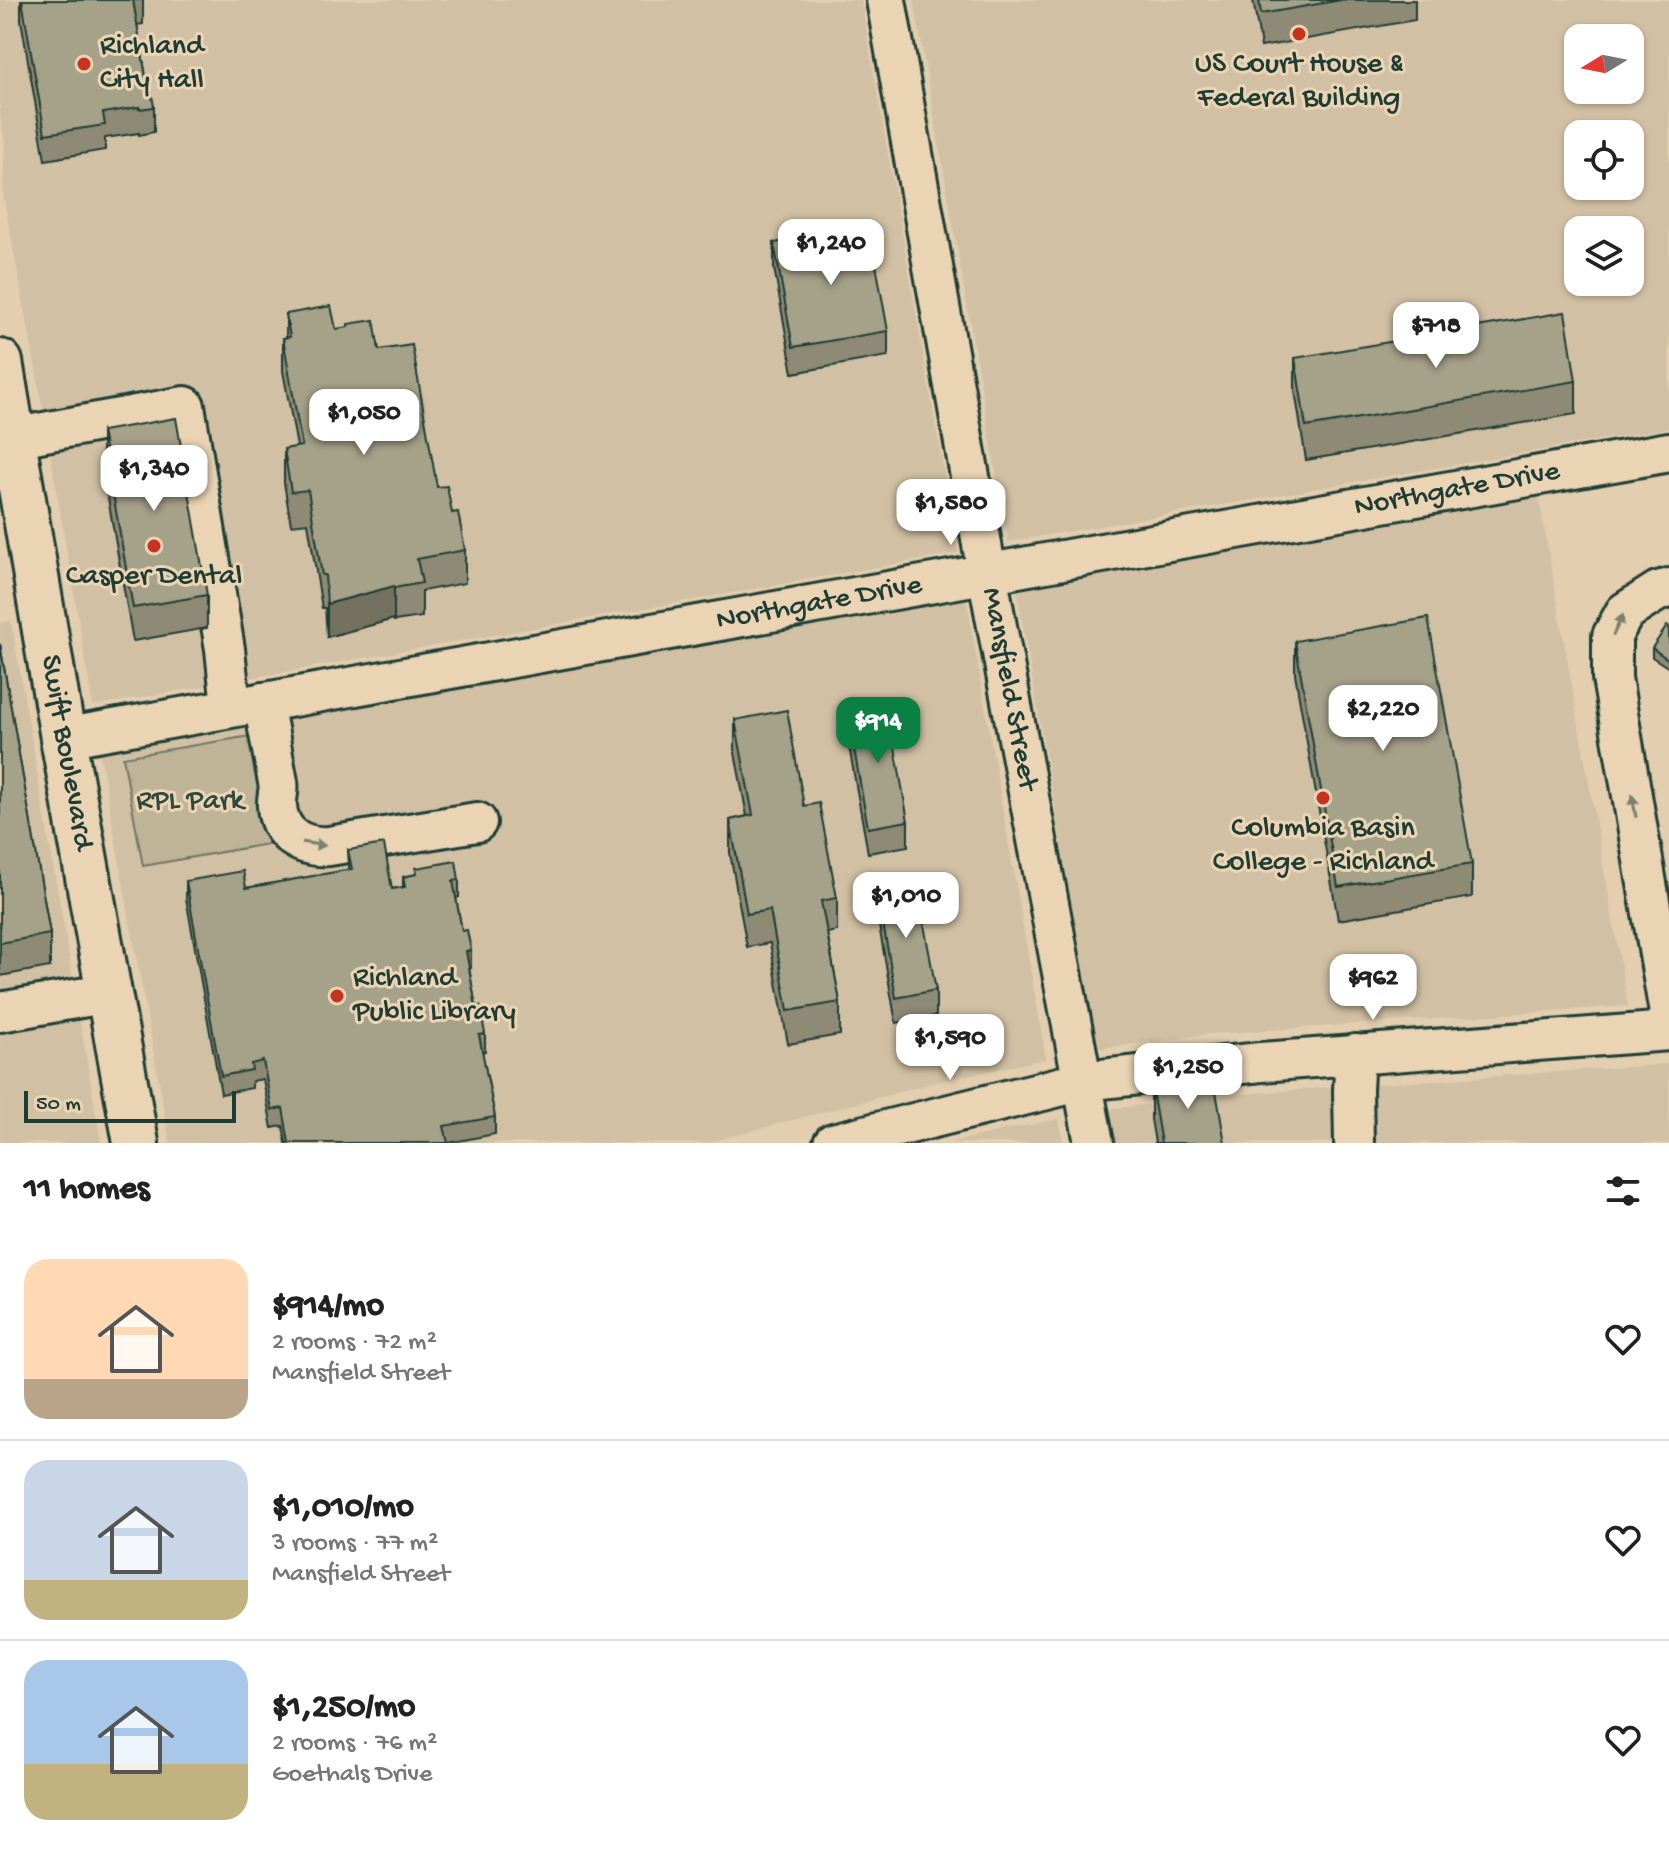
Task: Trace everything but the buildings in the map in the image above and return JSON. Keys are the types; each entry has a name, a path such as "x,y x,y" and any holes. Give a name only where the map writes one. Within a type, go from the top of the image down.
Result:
{"main road":[{"name":"Swift Boulevard","path":"0,362 63,738 136,1143"}],"street":[{"name":"Mansfield Street","path":"886,0 987,573 1094,1143"},
{"path":"12,438 185,406 225,649 279,788 276,805 287,834 318,847 477,822"},
{"name":"Northgate Drive","path":"63,738 1669,452"},
{"path":"1669,588 1658,591 1625,612 1612,636 1612,678 1669,1013"},
{"path":"0,1012 109,993"},
{"path":"838,1142 1083,1081 1355,1054 1669,1031"},
{"path":"1354,1143 1355,1054"}],"shaded area":[{"path":"0,0 861,0 958,553 93,706 3,194 5,144 0,115"},
{"path":"914,0 1669,0 1669,428 1008,542"},
{"name":"Columbia Basin College - Richland","path":"1539,498 1628,1006 1209,1034 1097,1049 1017,591"},
{"path":"966,597 1046,1059 948,1079 706,1143 170,1143 100,754"},
{"path":"11,621 101,1143 0,1143 0,623"},
{"path":"1669,1064 1669,1143 1115,1143 1109,1109 1225,1095"},
{"path":"1059,1119 1063,1143 950,1143 1000,1131"}],"green space":[{"name":"RPL Park","path":"257,735 284,841 143,866 123,757"}],"place":[{"name":"US Court House & Federal Building","path":"1299,34"},
{"name":"Richland City Hall","path":"84,64"},
{"name":"Casper Dental","path":"154,546"},
{"name":"Columbia Basin College - Richland","path":"1323,798"},
{"name":"Richland Public Library","path":"337,996"}]}
